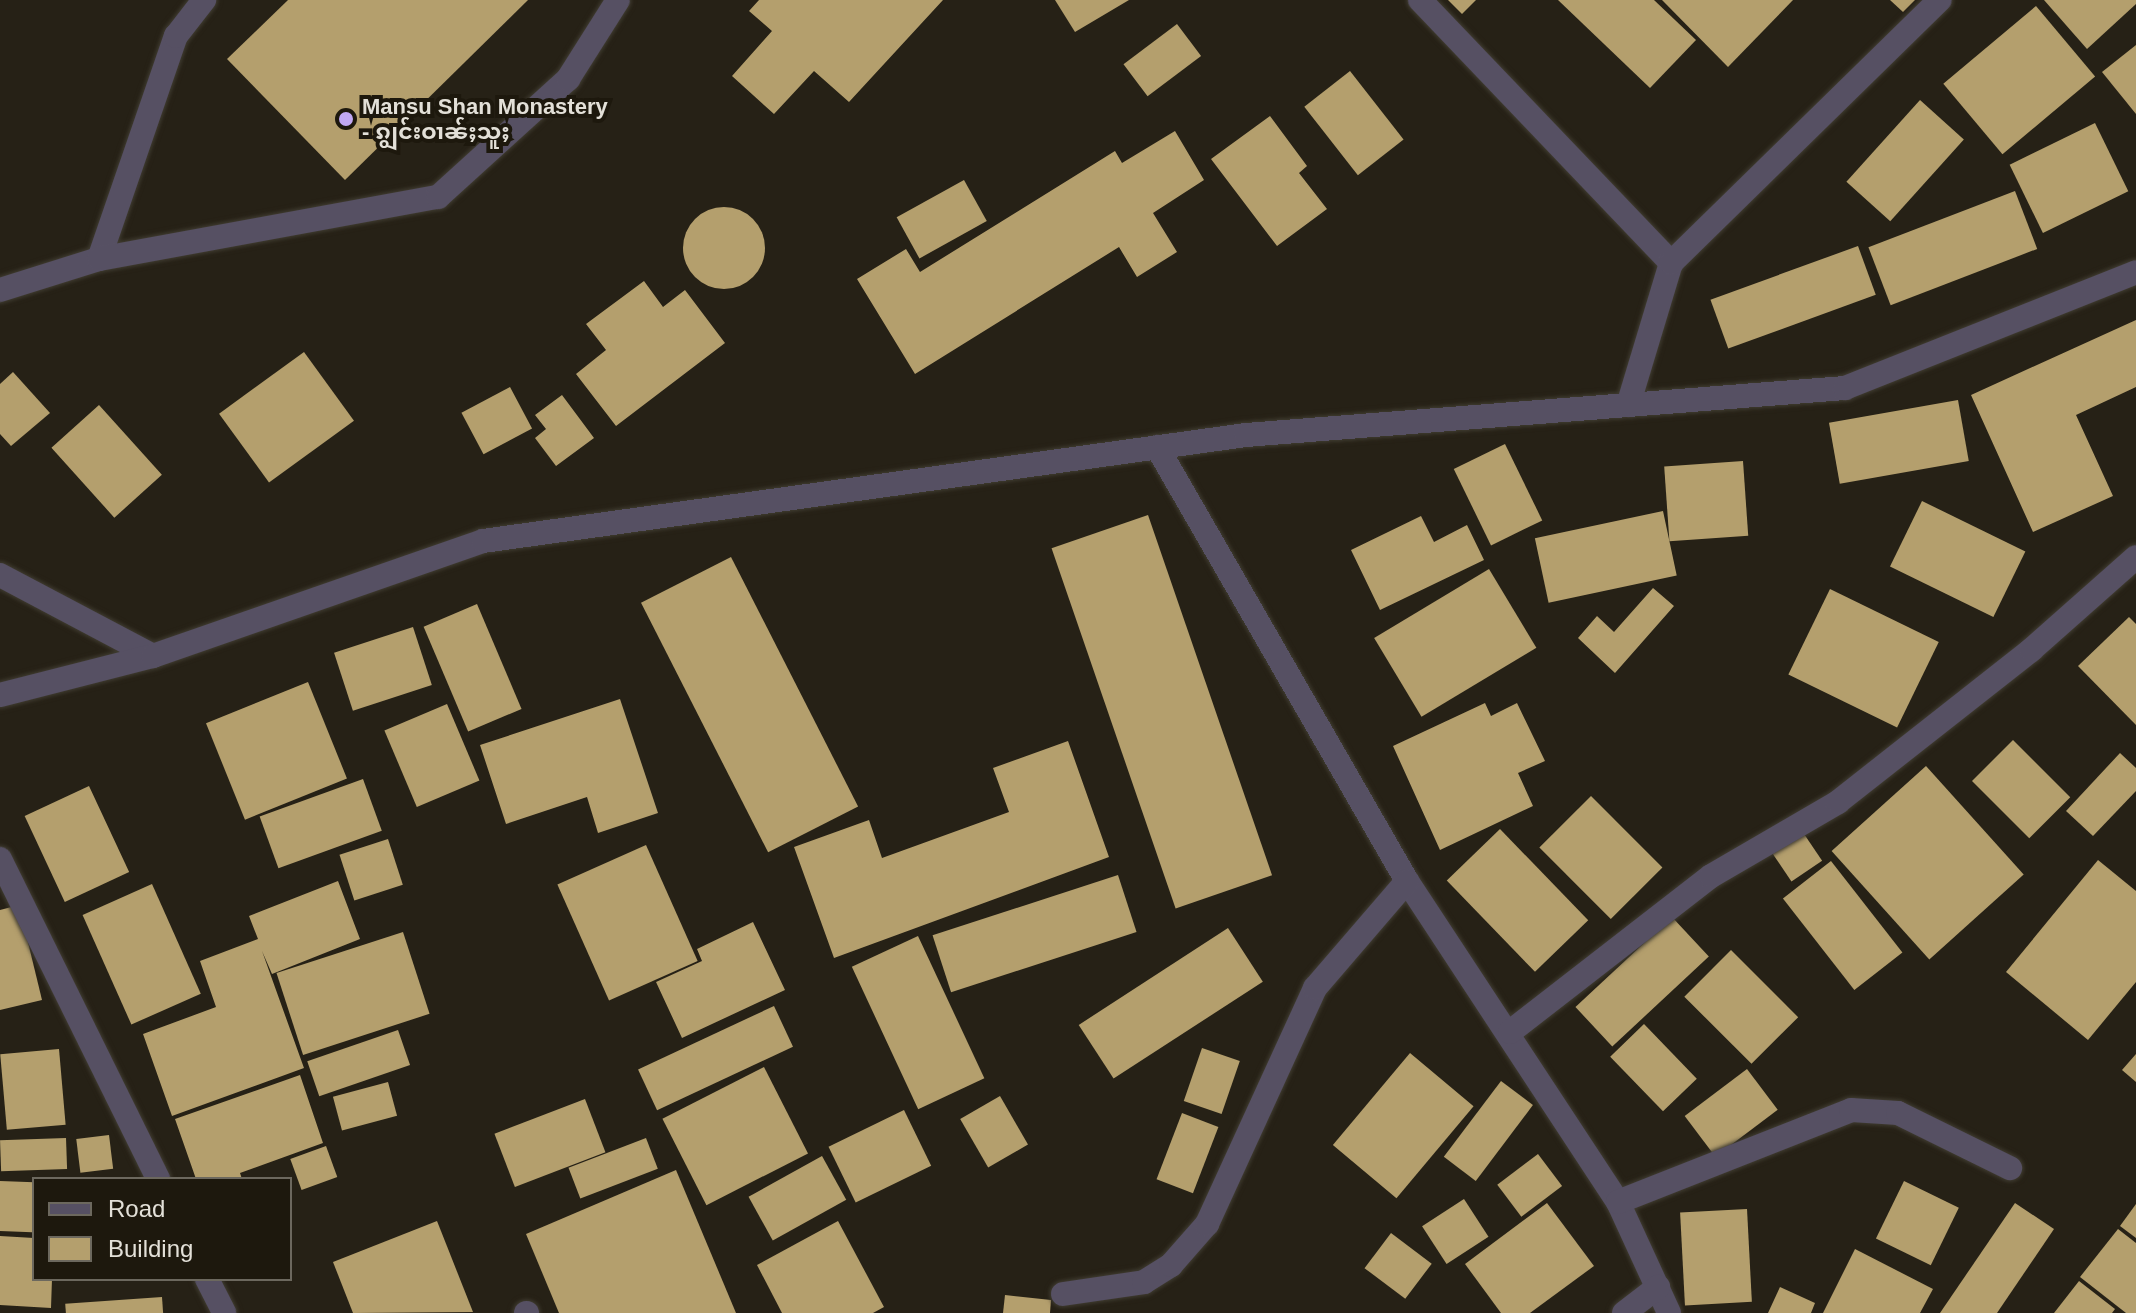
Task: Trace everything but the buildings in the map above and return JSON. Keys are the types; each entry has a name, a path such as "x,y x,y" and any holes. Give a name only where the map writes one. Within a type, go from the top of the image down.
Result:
{"street":[{"path":"99,259 176,36 204,0"},
{"path":"0,290 99,259 438,197 568,79 618,0"},
{"path":"1420,0 1671,263"},
{"path":"1628,405 1671,263 1940,0"},
{"path":"0,695 153,656 483,541 1246,435 1845,388 2136,272"},
{"path":"1157,447 1407,881 1510,1032 1618,1202 1669,1313"},
{"path":"1510,1032 1711,876 1838,802 2031,650 2136,557"},
{"path":"0,575 153,656"},
{"path":"0,859 157,1177"},
{"path":"1063,1294 1144,1282 1171,1265 1207,1224 1315,988 1407,881"},
{"path":"1618,1202 1851,1110 1898,1113 2010,1168"},
{"path":"208,1281 224,1313"},
{"path":"1624,1313 1658,1287"}],"place":[{"name":"Mansu Shan Monastery - ၵျွင်းဝၢၼ်ႈသူႈ","path":"346,119"}]}
